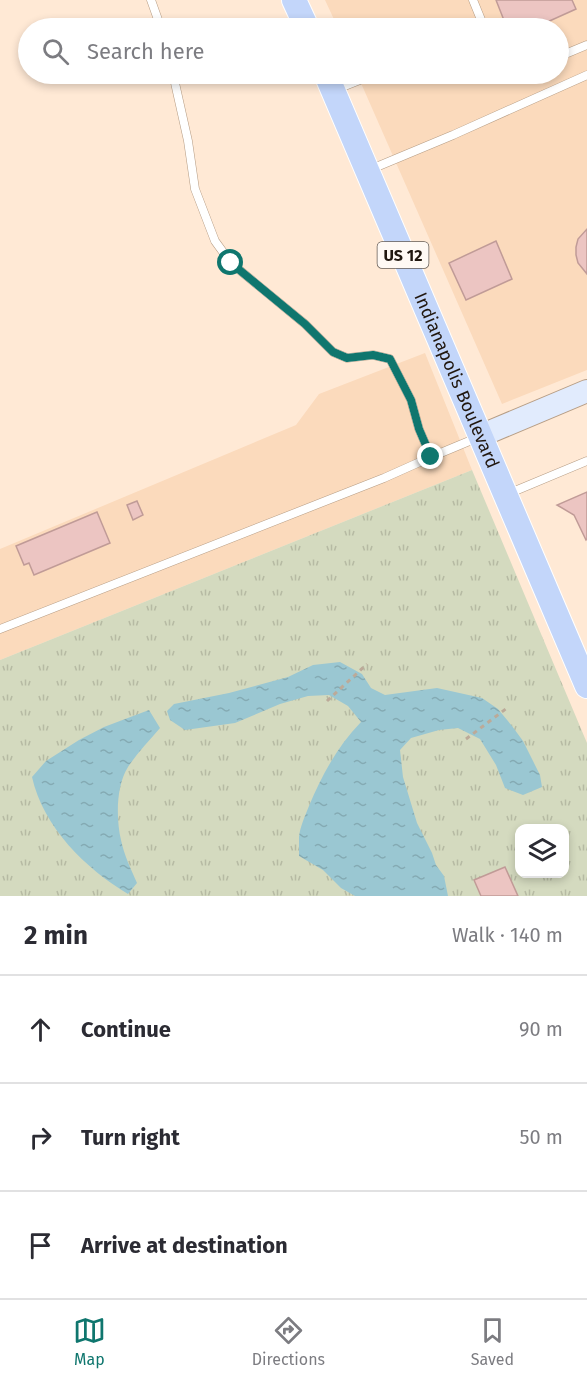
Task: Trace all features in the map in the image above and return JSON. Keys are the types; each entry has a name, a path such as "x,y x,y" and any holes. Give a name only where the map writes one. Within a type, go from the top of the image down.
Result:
{"main road":[{"path":"294,0 302,18"},
{"name":"Indianapolis Boulevard","path":"331,84 505,495 581,658 587,686"}],"street":[{"path":"480,436 587,391"}],"lane":[{"path":"151,0 157,18"},
{"path":"472,0 479,18"},
{"path":"569,52 587,45"},
{"path":"569,83 587,75"},
{"path":"175,84 188,141 195,189 215,241 231,263 305,324 333,352 347,358 373,355 390,359 411,400 419,429 431,457"},
{"path":"367,171 567,84"},
{"path":"0,629 384,478 480,436"},
{"path":"505,495 587,461"}],"path":[{"path":"327,701 367,664"},
{"path":"466,739 507,708"}],"shaded area":[{"path":"325,0 587,0 587,370 502,404 361,84 569,84 569,18 333,18"},
{"path":"425,353 472,470 0,660 0,549 296,425 319,394"}],"green space":[{"path":"472,470 587,743 587,896 0,896 0,660"}],"water":[{"path":"340,662 362,674 371,688 385,695 437,688 482,698 498,709 512,726 523,741 540,775 542,787 523,795 505,788 496,765 480,739 458,728 439,730 411,738 400,750 403,777 417,823 436,865 444,876 448,896 355,896 341,888 323,870 299,856 300,829 314,795 337,751 361,722 348,706 329,695 308,696 280,704 235,723 185,730 170,720 167,711 174,704 229,693 288,677 313,665"},
{"path":"149,710 160,728 128,767 119,793 118,822 121,840 137,883 128,894 97,872 68,845 46,813 32,777 46,761 79,740 104,727"}],"building":[{"path":"496,0 572,0 576,9 556,18 503,18"},
{"path":"587,229 587,274 578,263 576,247 578,239"},
{"path":"496,241 512,279 466,300 449,263"},
{"path":"587,492 586,540 574,515 557,505"},
{"path":"137,501 143,515 133,520 127,505"},
{"path":"97,512 110,543 34,575 29,563 24,565 16,546"},
{"path":"505,867 518,896 481,896 474,880"}],"route":[{"path":"231,263 305,324 333,352 347,358 373,355 390,359 411,400 419,429 431,457"}]}
